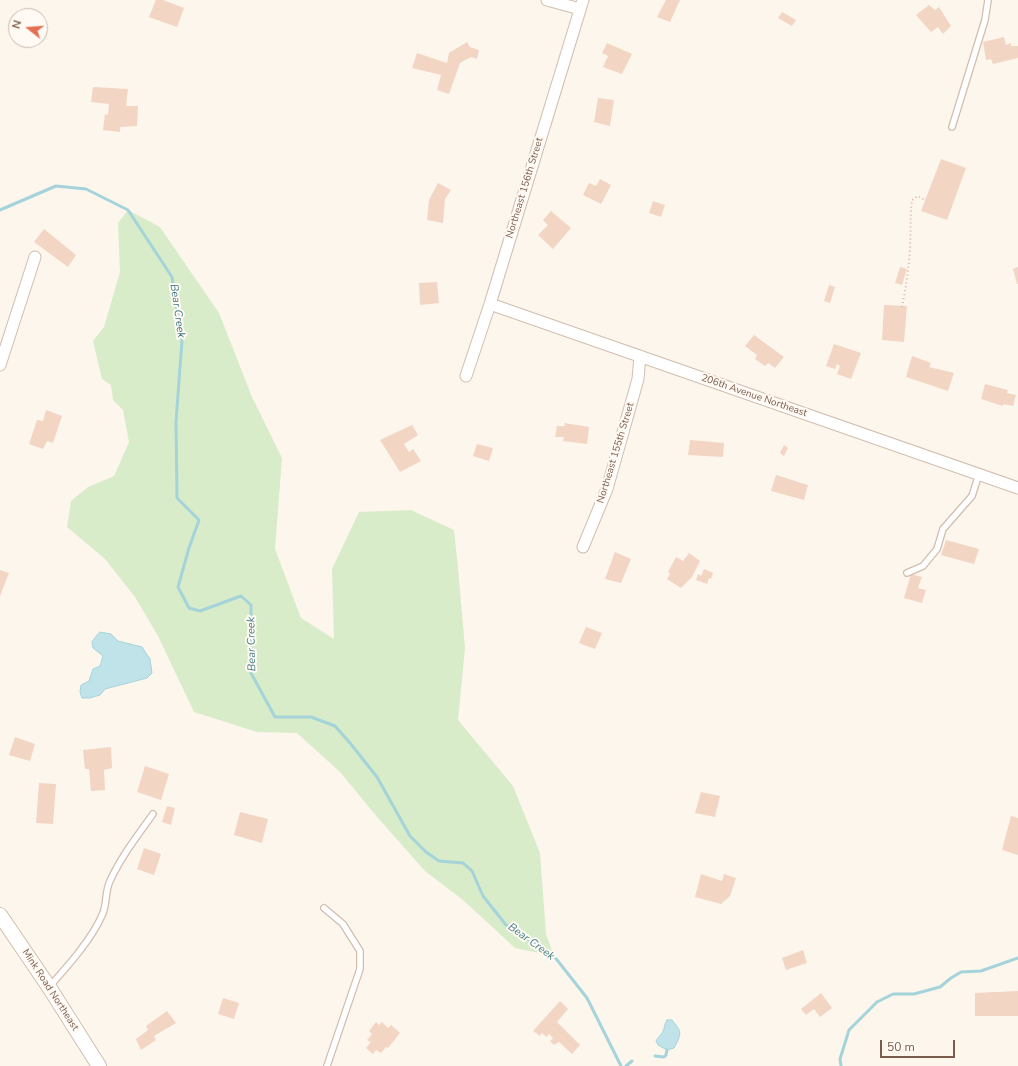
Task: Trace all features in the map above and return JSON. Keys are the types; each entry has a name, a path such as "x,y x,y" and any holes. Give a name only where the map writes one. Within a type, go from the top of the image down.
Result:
{"street":[{"path":"547,0 582,4"},
{"name":"Northeast 156th Street","path":"466,376 490,304 582,4"},
{"path":"0,365 35,257"},
{"name":"206th Avenue Northeast","path":"490,304 1018,488"},
{"name":"Northeast 155th Street","path":"583,547 607,489 638,379 640,356"},
{"name":"Mink Road Northeast","path":"0,915 49,987 99,1066"}],"lane":[{"path":"952,126 985,20 988,0"},
{"path":"907,573 923,566 937,548 943,529 972,496 979,474"},
{"path":"49,987 69,965 92,932 103,913 108,883 122,857 152,814"},
{"path":"324,908 343,924 360,951 360,968 327,1066"}],"path":[{"path":"902,307 908,278 912,200 918,196 925,200"}],"green space":[{"path":"128,210 160,227 219,313 252,397 282,458 275,549 301,618 334,639 332,569 359,512 411,510 454,530 465,648 458,720 513,786 540,853 546,934 554,956 515,948 463,900 425,871 340,772 297,733 257,732 194,712 158,636 135,597 105,559 67,527 71,501 88,487 114,476 129,442 123,410 113,400 111,385 102,379 93,341 104,327 120,272 118,223"}],"water":[{"path":"100,632 111,634 118,641 142,647 150,659 152,673 147,678 105,689 100,695 90,698 82,698 80,692 81,685 89,681 93,669 100,666 103,656 93,648 92,642"},
{"path":"667,1020 672,1020 678,1027 680,1036 674,1048 667,1050 658,1045 656,1041 663,1031"}],"building":[{"path":"156,0 163,0 184,8 177,27 149,17"},
{"path":"666,0 680,0 670,22 657,17"},
{"path":"929,5 935,10 939,7 951,26 943,34 938,27 931,32 916,15"},
{"path":"782,12 796,20 792,26 778,18"},
{"path":"1004,37 1006,45 1011,43 1011,46 1018,46 1018,58 993,64 991,59 986,60 983,42"},
{"path":"467,42 470,47 479,50 477,59 471,57 460,63 449,94 437,90 441,75 412,68 417,53 447,63 449,53"},
{"path":"607,43 632,54 622,74 603,67 608,56 602,53"},
{"path":"93,87 128,89 126,106 138,106 137,126 120,127 120,132 103,130 105,114 108,115 109,104 91,102"},
{"path":"598,98 614,100 610,126 594,122"},
{"path":"941,159 966,168 947,220 921,211"},
{"path":"600,179 611,185 601,204 583,195 589,183 596,186"},
{"path":"438,183 451,190 445,199 443,223 427,220 429,200"},
{"path":"653,201 665,205 661,217 649,213"},
{"path":"551,211 571,228 553,249 538,235 548,225 543,220"},
{"path":"44,229 76,255 68,267 34,242"},
{"path":"900,267 907,269 902,285 895,283"},
{"path":"1018,267 1018,284 1017,284 1013,269"},
{"path":"437,282 439,303 420,305 419,283"},
{"path":"829,285 835,287 830,303 824,301"},
{"path":"884,305 907,306 904,342 882,340"},
{"path":"754,335 784,357 775,368 768,363 765,366 755,359 757,355 745,346"},
{"path":"834,344 861,353 851,379 837,374 840,366 837,364 835,369 826,366"},
{"path":"912,356 931,363 929,367 954,373 948,391 906,377"},
{"path":"985,384 1008,390 1007,393 1016,395 1013,406 1003,404 1003,406 981,399"},
{"path":"46,410 62,416 53,443 47,441 43,449 29,444 37,420 43,421"},
{"path":"564,423 589,427 587,444 563,441 564,437 555,437 557,426 565,426"},
{"path":"412,425 418,435 404,444 409,452 413,449 421,461 400,472 380,440"},
{"path":"690,440 724,443 723,457 688,455"},
{"path":"477,444 493,448 489,461 473,456"},
{"path":"784,445 788,448 784,456 780,453"},
{"path":"776,475 808,485 804,500 771,491"},
{"path":"946,540 979,549 974,564 941,555"},
{"path":"615,552 631,559 621,583 605,579"},
{"path":"689,553 700,561 692,577 681,588 667,579 670,574 668,572 676,557 683,561"},
{"path":"704,569 713,573 707,584 696,580 698,574 701,576"},
{"path":"0,570 9,573 0,596"},
{"path":"911,574 922,577 918,588 926,590 922,603 904,598"},
{"path":"586,627 602,633 595,649 579,643"},
{"path":"15,737 35,744 30,761 9,755"},
{"path":"111,747 112,768 104,770 105,790 91,791 89,769 85,769 83,750"},
{"path":"145,766 169,774 161,800 137,792"},
{"path":"39,783 56,784 53,824 36,823"},
{"path":"701,792 720,796 715,817 695,813"},
{"path":"167,806 175,808 171,825 162,822"},
{"path":"240,812 268,819 262,843 234,835"},
{"path":"1011,816 1018,818 1018,855 1002,850"},
{"path":"144,848 161,854 154,875 137,869"},
{"path":"701,874 722,881 724,874 736,878 730,896 721,904 695,897"},
{"path":"803,950 807,963 786,970 782,958"},
{"path":"1018,991 1018,1016 975,1016 975,993"},
{"path":"821,993 832,1008 820,1017 814,1009 806,1015 801,1009"},
{"path":"223,998 239,1003 234,1019 218,1014"},
{"path":"560,1001 568,1009 557,1022 580,1045 572,1054 559,1042 554,1045 550,1041 553,1038 549,1034 546,1037 542,1033 540,1036 533,1031"},
{"path":"167,1011 176,1023 154,1036 156,1040 141,1050 136,1039 148,1030 146,1026"},
{"path":"376,1022 379,1025 382,1022 388,1028 391,1025 400,1033 388,1048 386,1047 381,1053 376,1050 373,1054 366,1048 371,1042 367,1040 372,1034 369,1031"}],"waterway":[{"name":"Bear Creek","path":"0,210 56,186 86,189 128,210 172,277 182,341 176,421 177,498 199,520 178,587 189,608 200,611 241,596 251,605 251,673 275,717 311,717 335,726 377,777 410,836 426,852 439,861 463,863 472,871 483,896 506,925 554,956 587,998 621,1066"},
{"name":"Bear Creek","path":"841,1066 840,1059 849,1030 877,1002 893,994 914,994 940,987 961,972 981,971 1018,958"},
{"path":"655,1056 664,1057 667,1050"},
{"path":"626,1066 632,1061"}]}
